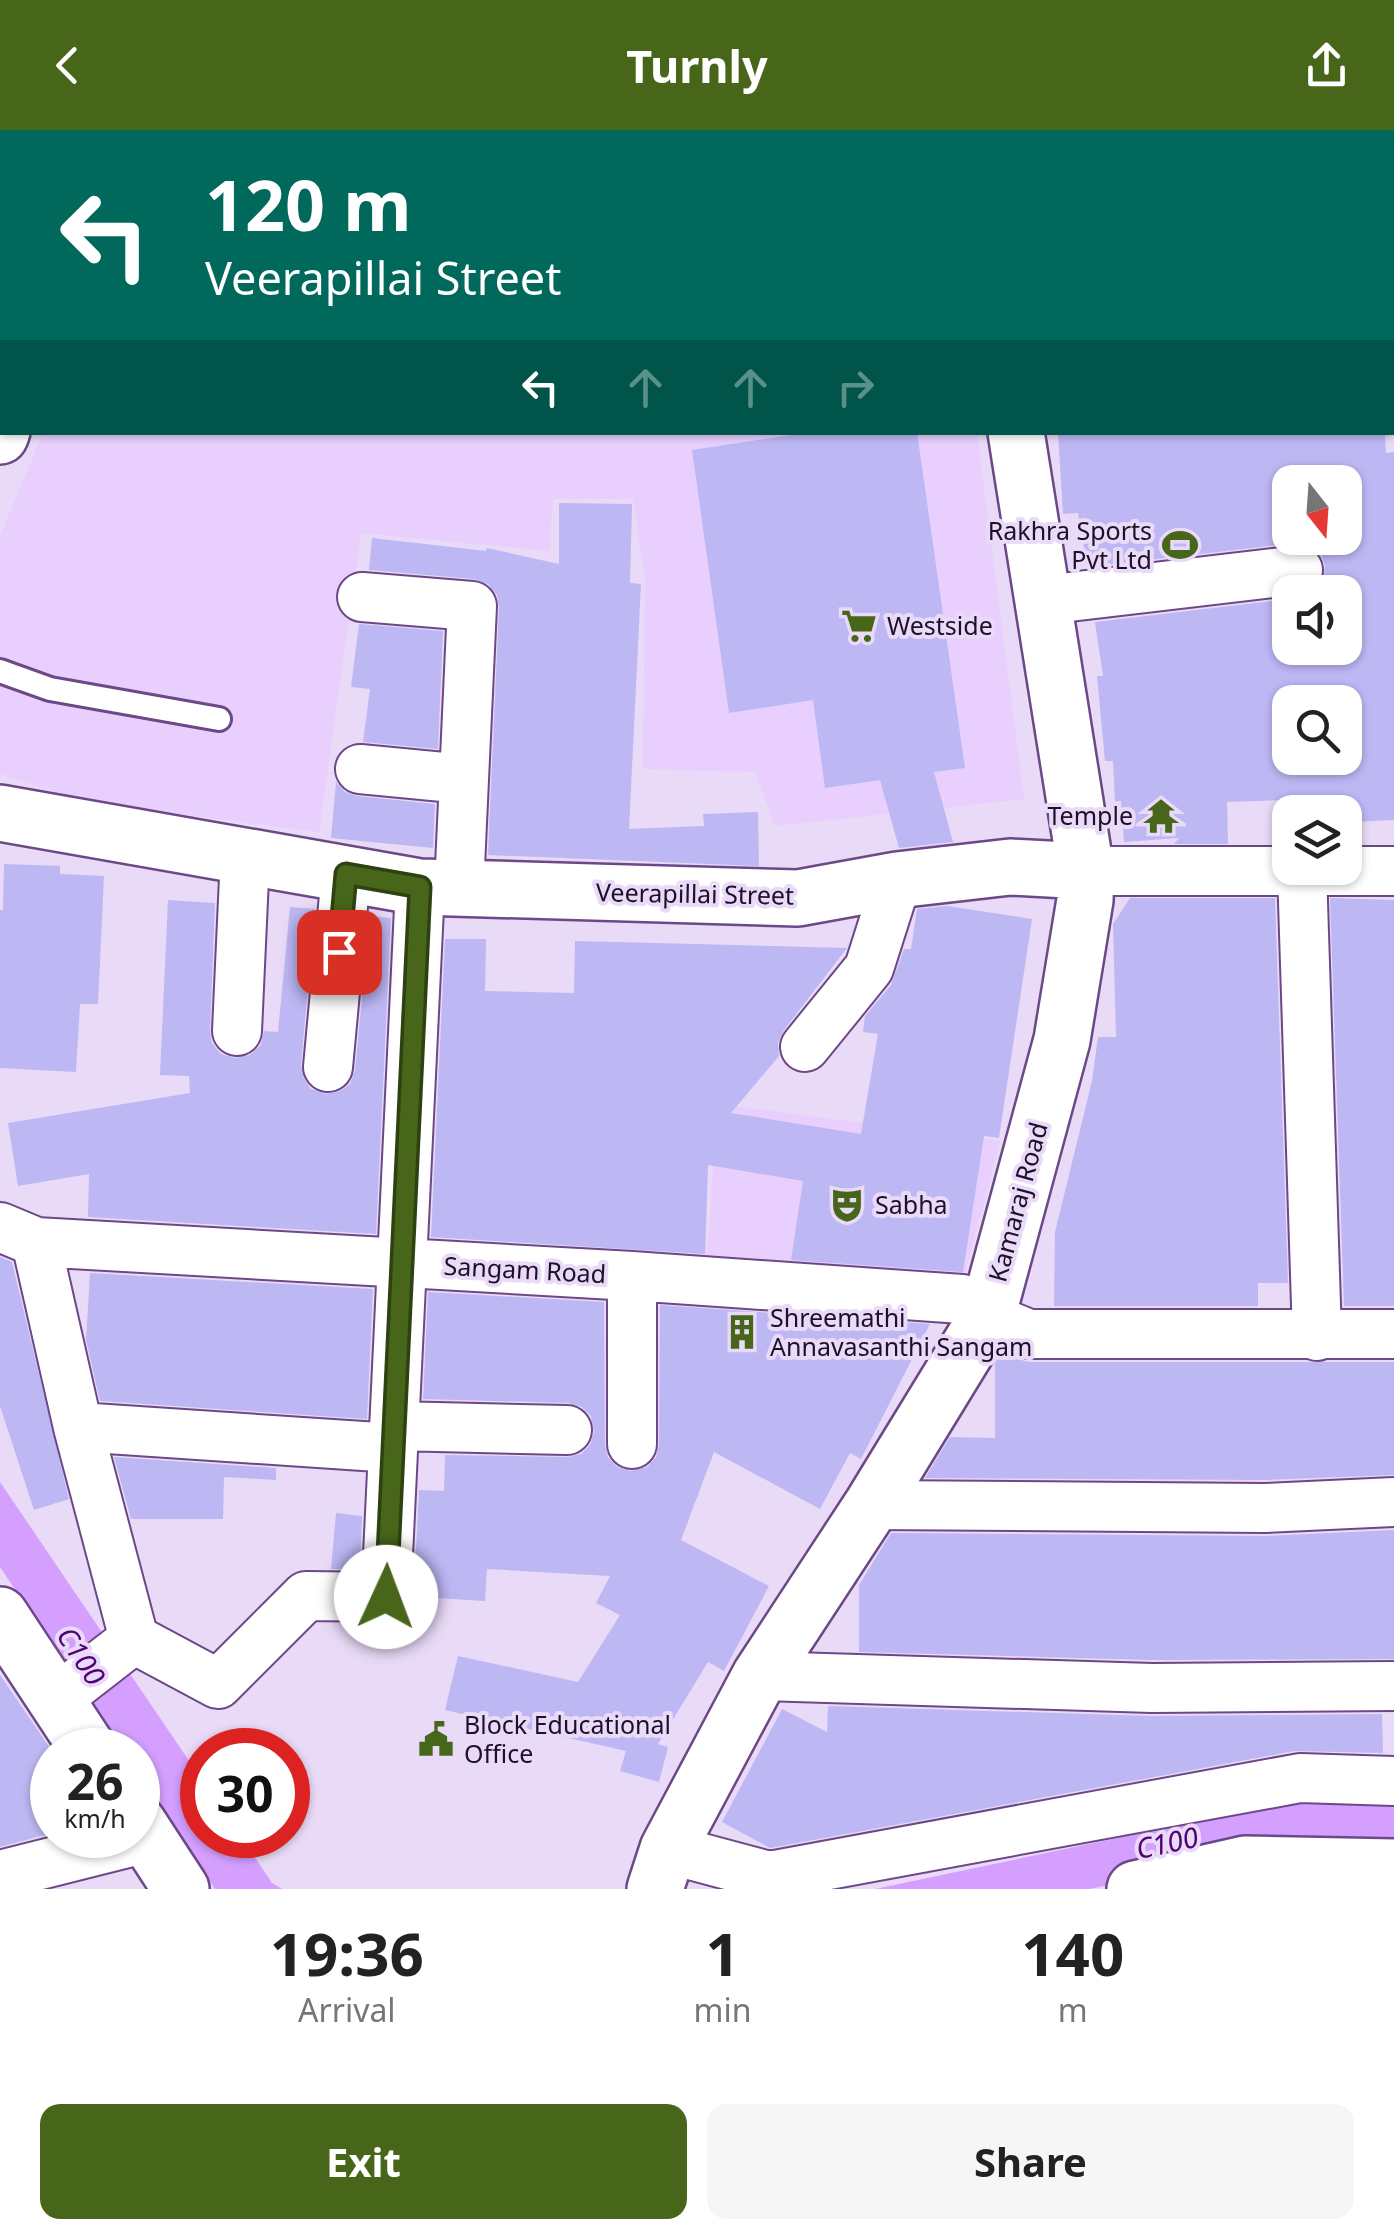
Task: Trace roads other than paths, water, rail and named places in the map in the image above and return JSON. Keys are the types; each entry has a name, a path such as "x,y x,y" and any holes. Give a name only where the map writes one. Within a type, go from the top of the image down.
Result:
{"street":[{"name":"Kamaraj Road","path":"661,1869 760,1676 987,1316 1062,1040 1086,900 1086,871 1016,435"},
{"path":"1044,600 1298,570"},
{"path":"126,1645 218,1684 306,1596 386,1597 402,1262 439,888 464,779 472,606 362,598"},
{"path":"360,769 464,779"},
{"name":"Veerapillai Street","path":"0,812 439,888 798,898 897,880 1010,867 1086,871 1272,870"},
{"path":"237,1031 245,856"},
{"name":"Veerapillai Street","path":"1362,871 1394,872"},
{"path":"328,1067 346,874"},
{"path":"805,1047 869,968 897,880"},
{"path":"1302,885 1317,1336"},
{"path":"18,1234 78,1428 126,1645"},
{"name":"Sangam Road","path":"18,1234 962,1300 1029,1334 1394,1334"},
{"path":"632,1276 632,1444"},
{"path":"78,1428 393,1437 567,1430"},
{"path":"872,1504 1265,1508 1394,1502"},
{"path":"0,1615 75,1728"},
{"path":"76,1684 126,1645"},
{"path":"760,1676 1152,1688 1394,1686"},
{"path":"661,1869 768,1876 1300,1778 1394,1781"},
{"path":"0,1875 55,1858"},
{"path":"160,1858 181,1889"},
{"path":"1134,1889 1245,1864 1394,1867"}],"lane":[{"path":"0,671 50,689 219,719"}],"water":[{"name":"C100","path":"0,1482 180,1748 180,1836 160,1805 160,1728 108,1728 0,1567"},
{"name":"C100","path":"1373,1798 1394,1804 1394,1855 1265,1854 1089,1889 875,1889 1274,1805"},
{"path":"195,1858 255,1858 272,1883 282,1889 215,1889"}],"place":[{"name":"Rakhra Sports Pvt Ltd","path":"1180,545"},
{"name":"Westside","path":"859,626"},
{"name":"Temple","path":"1161,816"},
{"name":"Sabha","path":"847,1205"},
{"name":"Shreemathi Annavasanthi Sangam","path":"742,1332"},
{"name":"Block Educational Office","path":"436,1739"}]}
